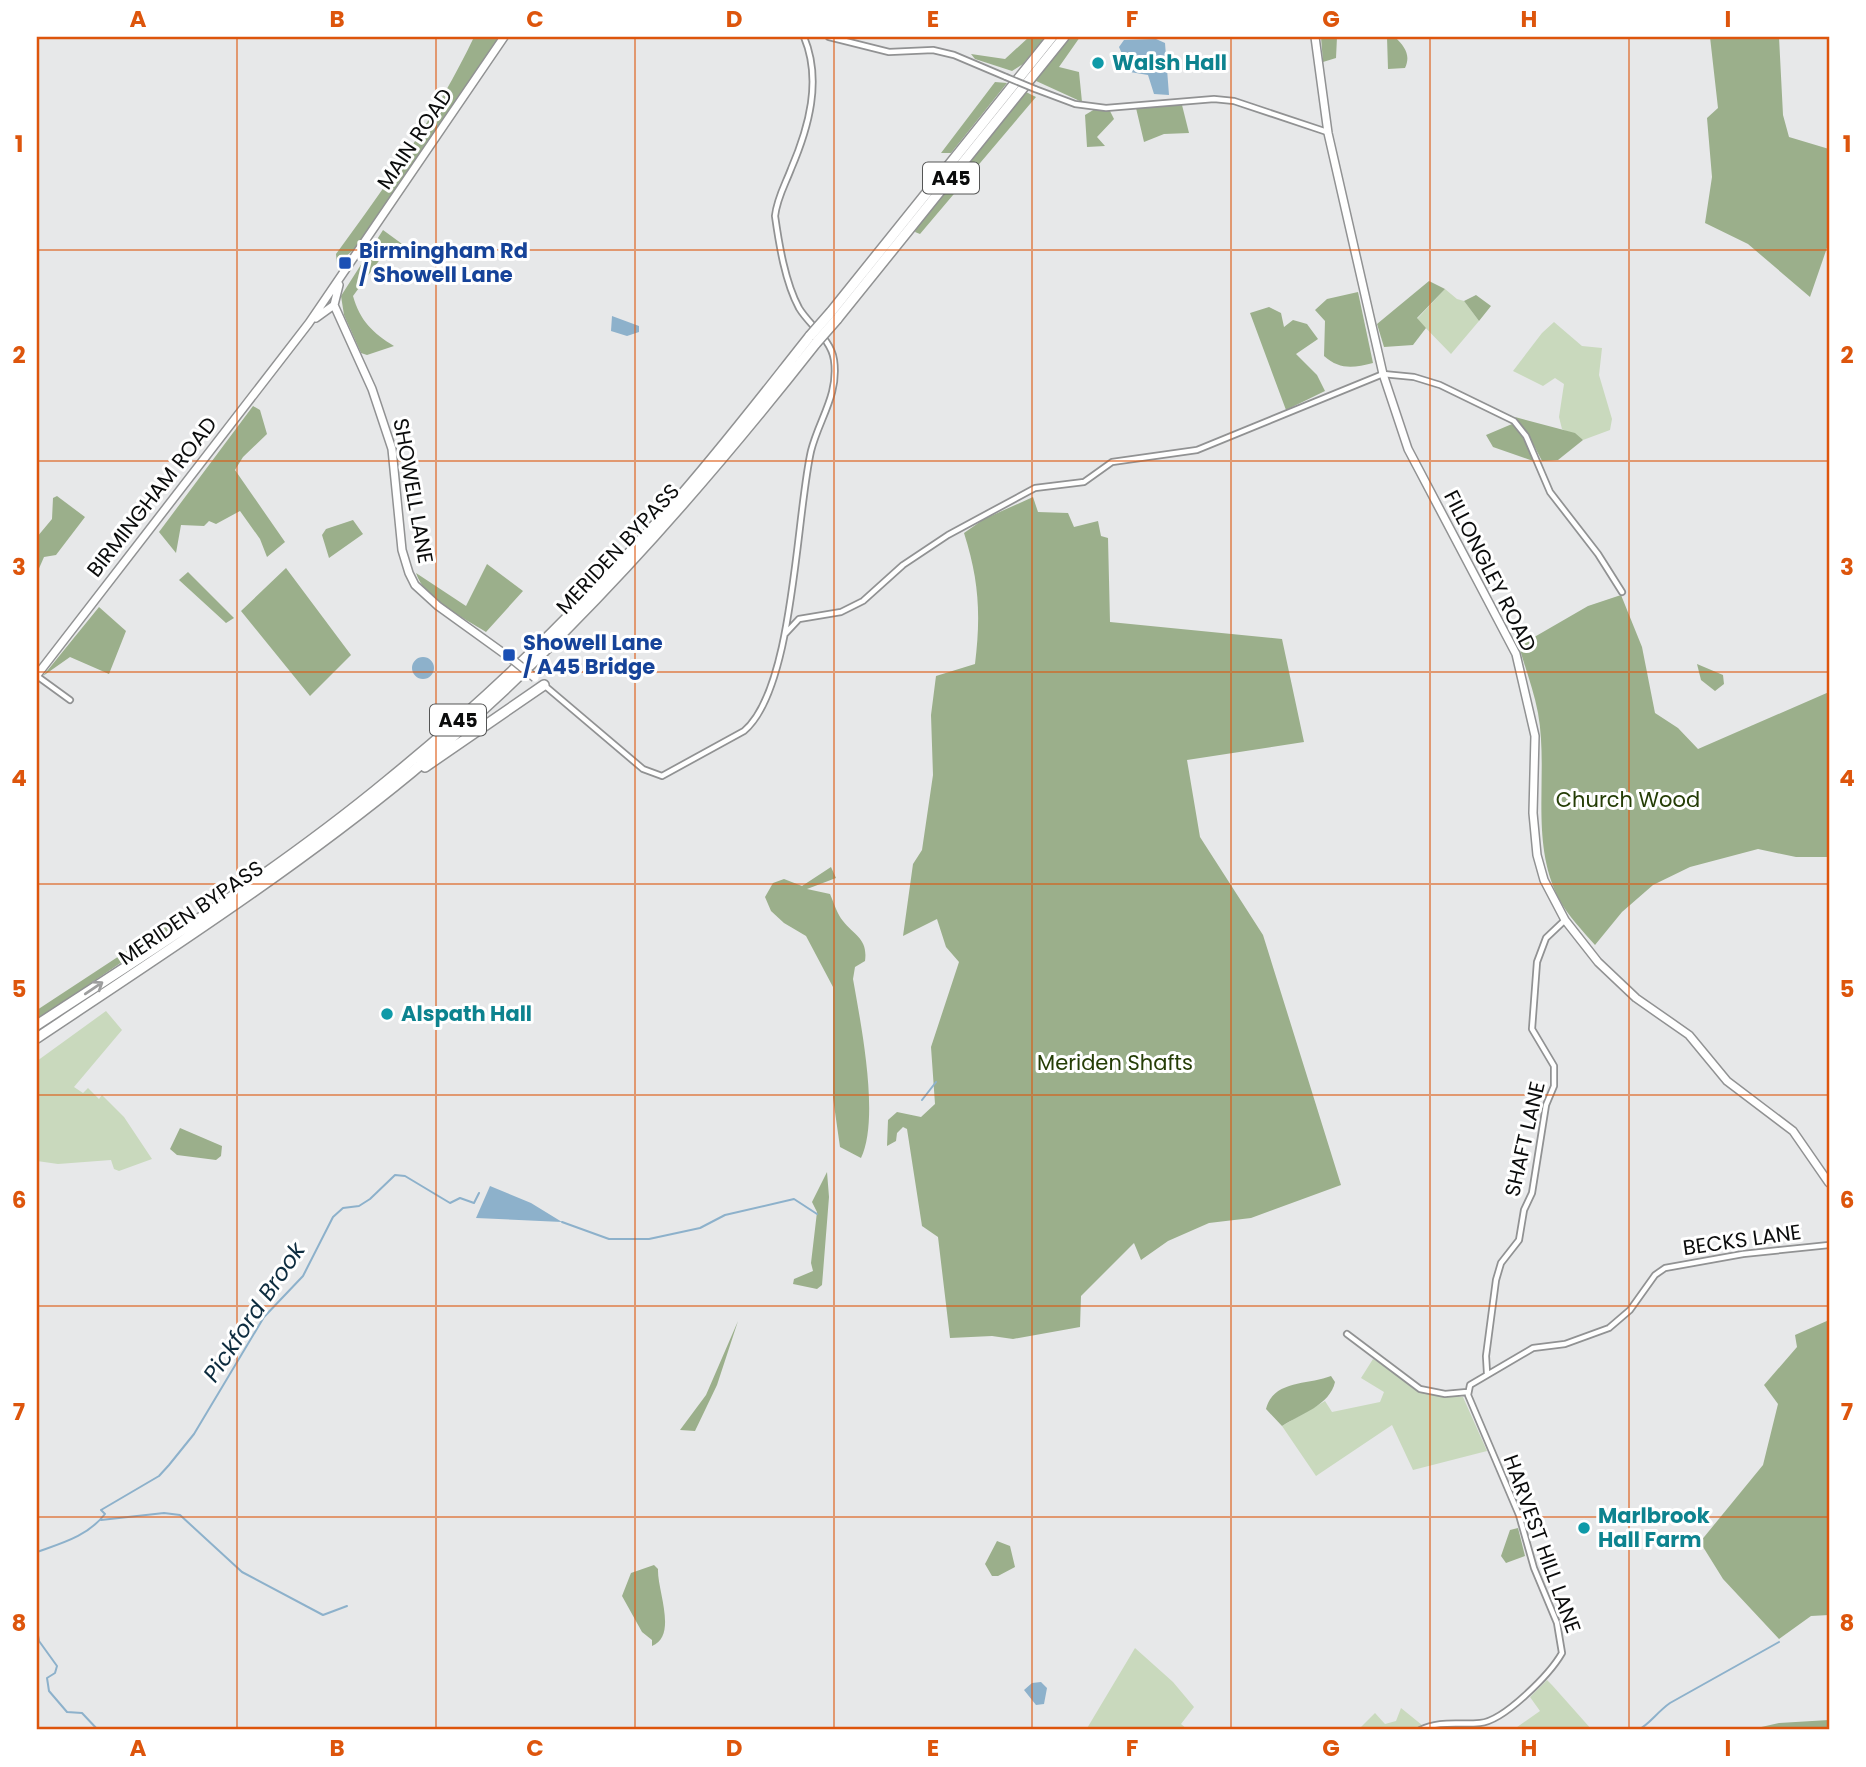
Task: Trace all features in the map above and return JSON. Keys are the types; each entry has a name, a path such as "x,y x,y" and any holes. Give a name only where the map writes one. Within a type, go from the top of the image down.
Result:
{"highway":[{"name":"MERIDEN BYPASS","path":"834,316 1052,37"},
{"name":"MERIDEN BYPASS","path":"37,1025 259,877 342,818 442,734 559,625 671,507 834,316 1064,37"},
{"name":"MERIDEN BYPASS","path":"37,1038 261,888 411,773 555,643 649,545 813,340"},
{"path":"411,773 428,765 544,685"}],"main road":[{"name":"MAIN ROAD","path":"329,305 352,260 504,37"},
{"name":"FILLONGLEY ROAD","path":"1315,37 1328,132 1384,374 1408,449 1516,654 1535,736 1534,813 1537,855 1544,880 1565,920 1598,962 1636,998 1689,1035 1727,1081 1783,1121 1829,1183"},
{"name":"SHOWELL LANE","path":"329,305 340,316 385,423 396,476 402,550 412,579 438,606 544,685"},
{"name":"BIRMINGHAM ROAD","path":"37,676 296,340 329,305"}],"street":[{"name":"SHOWELL LANE","path":"544,685 643,769 664,776 752,724 767,697 785,634 811,452 834,387 834,359 830,346 797,304 775,216 776,202 804,136 813,86 813,59 804,37"},
{"path":"830,37 889,52 944,52 1075,104 1106,108 1214,99 1234,101 1328,132"},
{"path":"785,634 799,619 841,612 863,601 903,565 948,535 1035,488 1084,482 1112,462 1197,450 1384,374 1414,377 1440,384 1514,421 1526,436 1550,492 1598,554 1622,592"},
{"path":"789,611 799,619"},
{"path":"37,676 70,700"},
{"name":"SHAFT LANE","path":"1487,1373 1486,1356 1496,1280 1501,1263 1519,1240 1524,1210 1532,1193 1546,1105 1555,1086 1554,1066 1532,1029 1538,962 1546,938 1565,920"},
{"name":"BECKS LANE","path":"1487,1373 1533,1348 1565,1344 1609,1328 1630,1310 1655,1275 1665,1268 1743,1254 1829,1245"},
{"path":"1347,1334 1420,1389 1445,1394 1467,1392 1470,1385 1487,1373"},
{"name":"HARVEST HILL LANE","path":"1420,1730 1441,1723 1480,1723 1494,1720 1544,1676 1562,1653 1557,1623 1534,1568 1519,1516 1467,1392"}],"green space":[{"path":"474,37 499,37 358,246 337,264 336,254 428,121"},
{"path":"1029,37 1045,37 1023,64 1012,71 975,59 971,54 1005,59"},
{"path":"1069,37 1080,37 1059,67 1079,72 1082,102 1034,80"},
{"path":"1321,37 1337,37 1336,58 1323,62"},
{"path":"1387,37 1395,37 1404,48 1407,55 1405,68 1388,69"},
{"path":"1710,37 1779,37 1783,115 1789,137 1829,149 1829,242 1810,297 1748,244 1705,223 1712,177 1707,118 1718,108"},
{"path":"995,82 1007,83 951,153 941,153"},
{"path":"1026,92 1036,97 920,234 915,232 917,226"},
{"path":"1182,105 1189,133 1164,134 1144,142 1136,108"},
{"path":"1095,109 1110,111 1114,119 1097,137 1105,146 1087,147 1085,115"},
{"path":"383,230 409,249 381,258 353,296 359,313 368,326 394,346 367,355 361,353 344,315 341,296"},
{"path":"1429,281 1445,289 1417,318 1426,328 1413,345 1384,347 1377,324"},
{"path":"1445,289 1464,301 1479,321 1451,354 1417,319"},
{"path":"1358,292 1373,363 1353,367 1341,366 1324,356 1325,321 1315,310 1327,299"},
{"path":"1476,295 1491,306 1479,321 1464,301"},
{"path":"1269,307 1281,313 1284,327 1293,320 1307,324 1318,339 1296,354 1317,375 1325,391 1286,410 1250,313"},
{"path":"1554,322 1582,346 1602,348 1599,375 1612,419 1610,430 1583,440 1562,429 1559,417 1564,384 1555,378 1543,386 1513,371 1542,333"},
{"path":"253,406 260,410 267,434 243,457 235,470 285,542 267,557 260,539 240,511 216,524 209,521 204,526 181,525 176,553 159,532"},
{"path":"1515,417 1575,433 1583,440 1558,460 1542,461 1528,434"},
{"path":"1512,424 1519,430 1536,462 1493,447 1486,435"},
{"path":"57,496 85,517 56,555 44,557 37,573 37,537 52,519 53,498"},
{"name":"Meriden Shafts","path":"1033,497 1038,512 1068,513 1074,527 1098,521 1101,536 1108,538 1110,622 1282,639 1304,742 1187,760 1200,837 1263,935 1341,1185 1251,1218 1209,1223 1168,1241 1141,1260 1134,1243 1081,1296 1080,1327 1013,1339 992,1336 950,1338 938,1237 922,1226 907,1129 903,1127 897,1133 896,1141 887,1146 888,1120 897,1112 921,1117 935,1104 931,1047 959,962 946,947 937,919 903,936 913,864 922,850 933,775 931,715 936,676 975,664 977,598 973,566 964,533 984,519"},
{"path":"353,520 363,534 329,558 322,535 326,529"},
{"path":"487,564 523,591 486,632 436,599 420,582 416,573 466,606"},
{"path":"286,568 351,655 310,696 241,611"},
{"path":"188,572 234,618 226,623 179,580"},
{"name":"Church Wood","path":"1621,595 1642,647 1655,713 1678,728 1698,749 1829,692 1829,857 1796,857 1758,849 1690,867 1653,885 1622,912 1595,945 1559,899 1550,877 1542,831 1542,760 1538,713 1519,646 1588,606"},
{"path":"99,607 126,631 109,674 70,657 43,676"},
{"path":"1697,664 1723,675 1724,684 1715,691 1701,680"},
{"path":"831,867 836,878 807,889 830,894 837,912 860,938 865,948 865,961 855,967 853,979 869,1096 869,1120 861,1158 840,1147 833,1098 833,987 806,936 784,923 771,911 765,897 773,883 784,879 802,886"},
{"path":"174,920 176,925 37,1020 37,1010"},
{"path":"106,1011 122,1030 74,1087 83,1093 88,1088 99,1099 102,1095 124,1117 152,1159 119,1171 114,1169 111,1160 58,1164 37,1161 37,1061"},
{"path":"180,1128 222,1146 221,1156 216,1160 177,1155 170,1149"},
{"path":"827,1172 829,1197 822,1285 817,1289 793,1284 794,1279 813,1271 811,1263 817,1212 812,1202"},
{"path":"1829,1320 1829,1615 1811,1616 1779,1639 1723,1579 1700,1542 1763,1465 1778,1404 1764,1385 1797,1347 1795,1335"},
{"path":"738,1321 717,1385 695,1431 680,1430 706,1395"},
{"path":"1373,1359 1405,1378 1420,1392 1463,1397 1487,1451 1413,1470 1392,1425 1316,1476 1282,1426 1325,1401 1332,1412 1380,1402 1384,1392 1361,1378"},
{"path":"1331,1376 1335,1382 1327,1397 1314,1408 1282,1426 1266,1409 1276,1393 1284,1388"},
{"path":"1518,1528 1525,1556 1506,1563 1501,1556 1510,1530"},
{"path":"997,1541 1010,1546 1015,1567 998,1576 992,1576 985,1564"},
{"path":"654,1565 658,1569 665,1623 660,1641 652,1646 652,1640 642,1632 622,1596 631,1573"},
{"path":"1135,1648 1173,1682 1194,1707 1181,1724 1188,1730 1086,1730"},
{"path":"1547,1680 1592,1730 1513,1730 1540,1711 1530,1697"},
{"path":"1401,1708 1422,1725 1413,1730 1348,1730 1351,1727 1359,1729 1375,1713 1385,1724 1396,1721"},
{"path":"1829,1720 1829,1730 1748,1730 1779,1723"}],"water":[{"path":"1156,39 1165,43 1169,95 1154,94 1148,75 1130,72 1119,47 1124,40"},
{"path":"612,316 639,326 639,332 627,336 611,331"},
{"path":"423,657 431,660 434,668 431,676 423,679 415,676 412,668 415,660"},
{"path":"490,1186 531,1203 562,1222 476,1218"},
{"path":"1041,1682 1047,1688 1044,1704 1036,1705 1024,1690 1032,1683"}],"waterway":[{"path":"922,1100 936,1082"},
{"name":"Pickford Brook","path":"37,1552 65,1542 91,1528 105,1514 101,1510 159,1476 169,1465 194,1434 264,1317 303,1276 333,1217 343,1208 359,1206 395,1175 405,1176 450,1203 460,1198 474,1203 479,1193"},
{"path":"562,1222 609,1239 649,1239 700,1228 725,1215 794,1199 817,1214"},
{"path":"101,1520 164,1513 180,1515 242,1572 323,1615 347,1606"},
{"name":"Pickford Brook","path":"37,1630 39,1641 57,1666 55,1673 47,1678 49,1691 67,1712 82,1713 98,1730"},
{"name":"Pickford Brook","path":"1638,1730 1670,1703 1779,1642"}],"place":[{"name":"Walsh Hall","path":"1098,63"},
{"name":"Birmingham Rd / Showell Lane","path":"345,263"},
{"name":"Showell Lane / A45 Bridge","path":"509,655"},
{"name":"Alspath Hall","path":"387,1014"},
{"name":"Marlbrook Hall Farm","path":"1584,1528"}]}
